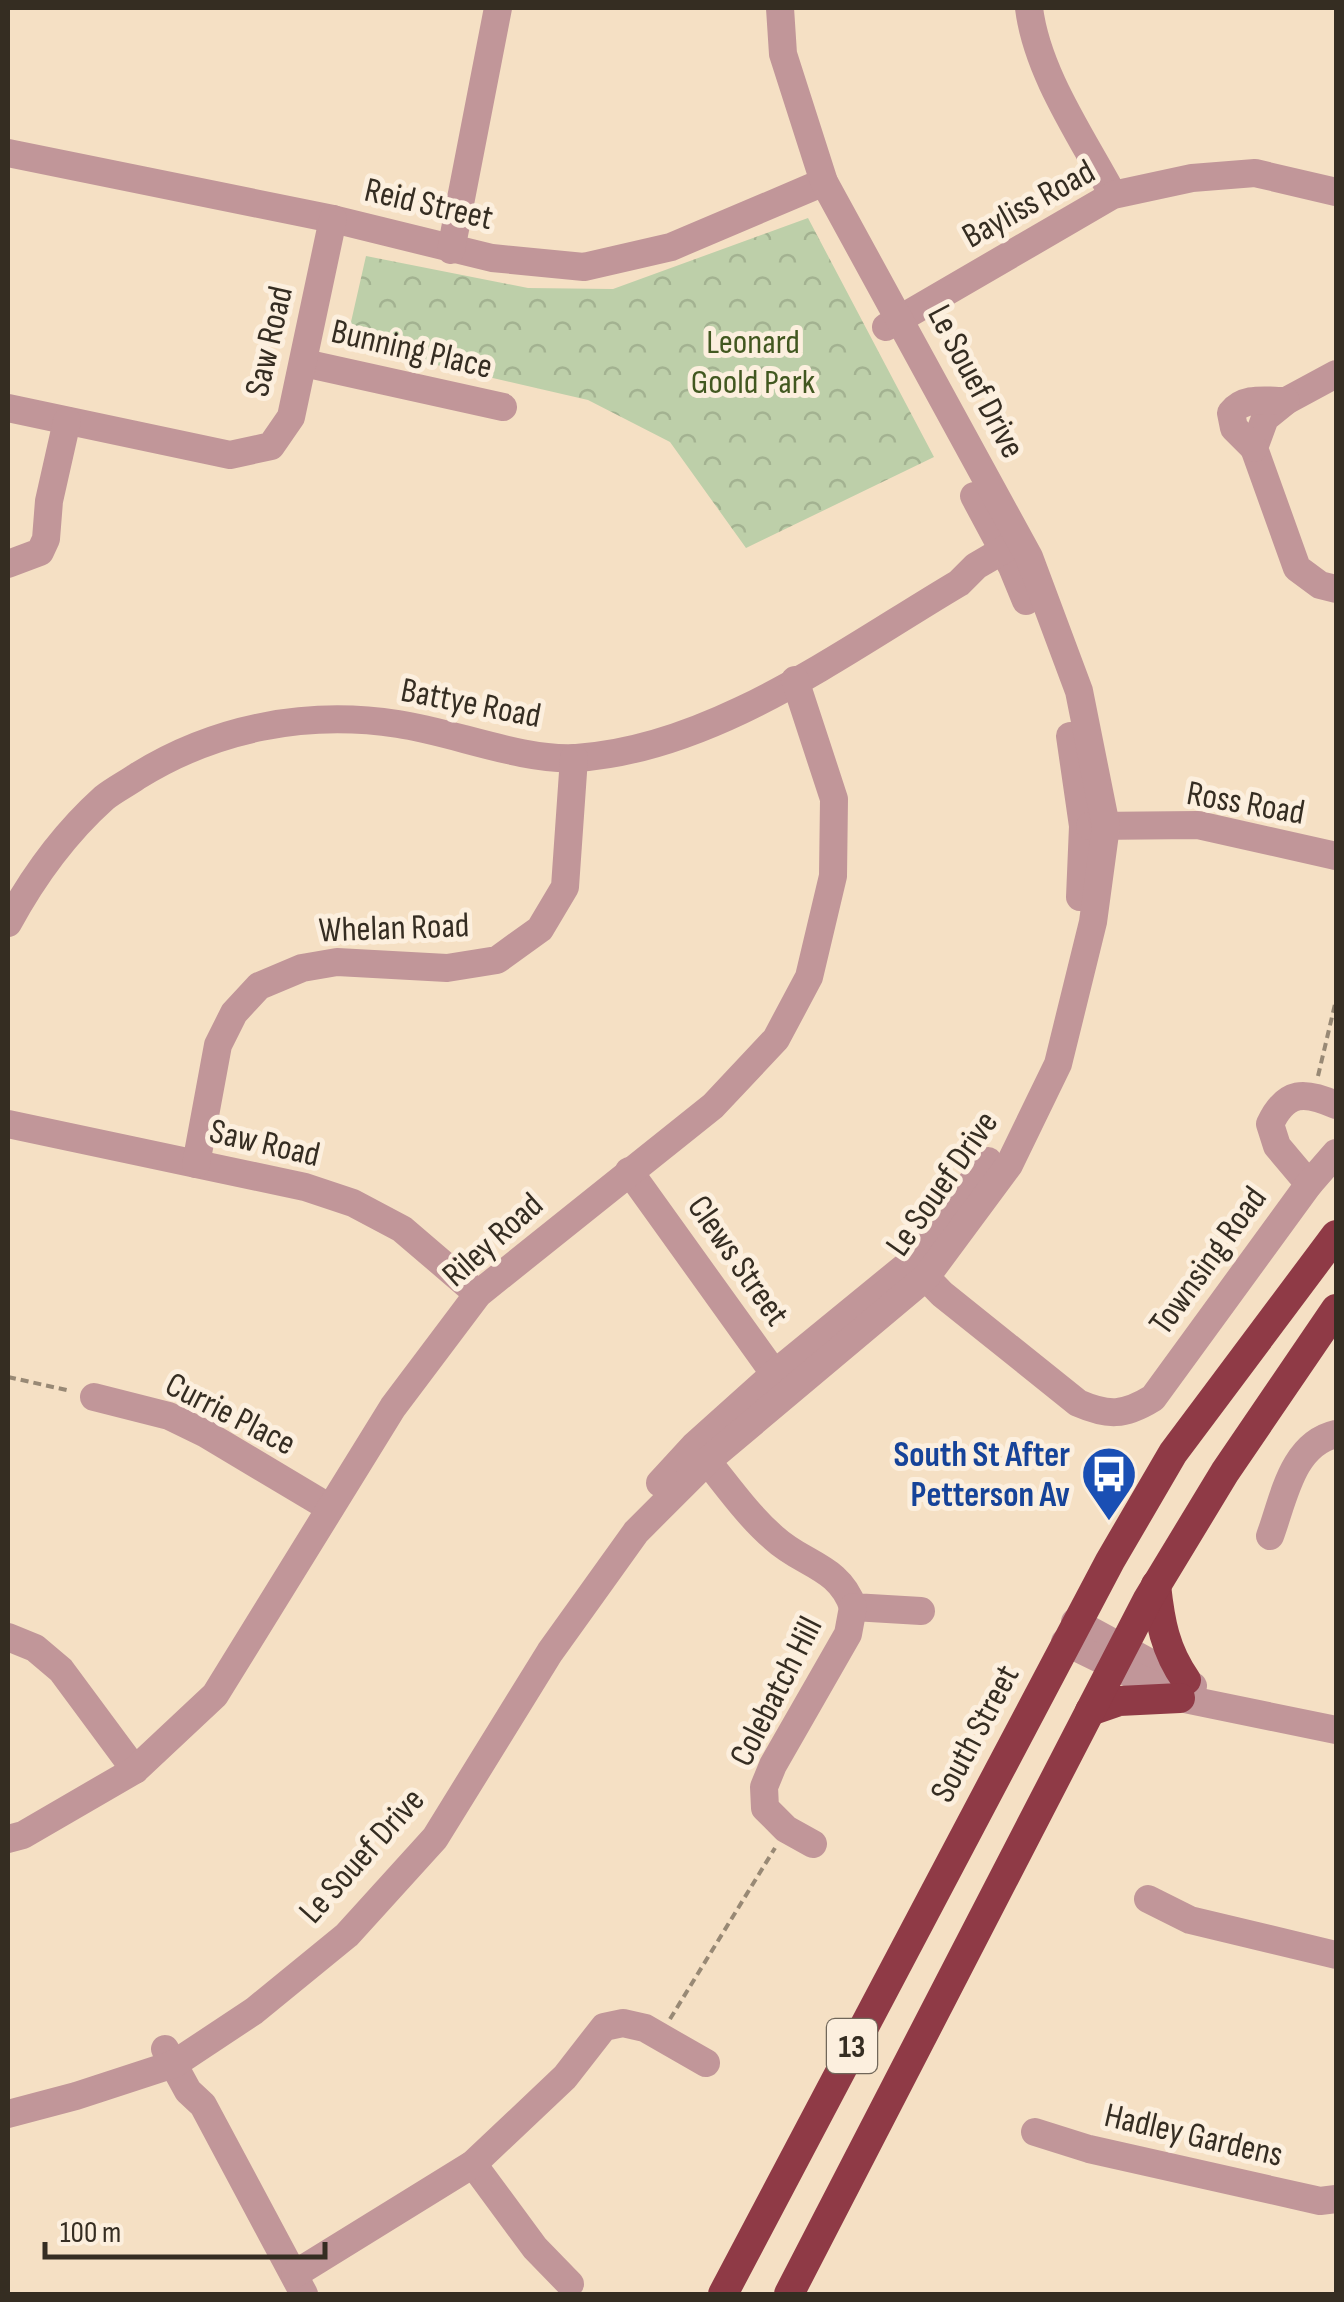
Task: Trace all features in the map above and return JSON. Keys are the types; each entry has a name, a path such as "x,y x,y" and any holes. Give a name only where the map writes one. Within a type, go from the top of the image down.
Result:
{"highway":[{"name":"South Street","path":"723,2294 1070,1632 1173,1453 1336,1235"},
{"name":"13","path":"789,2294 1156,1586 1225,1472 1336,1309"},
{"path":"1090,1711 1183,1689 1160,1624 1156,1586"}],"street":[{"path":"452,250 498,8"},
{"name":"Le Souef Drive","path":"8,2114 76,2096 254,2011 347,1935 435,1838 550,1652 636,1532 701,1454 918,1270 993,1155 1046,1055 1079,917 1095,826 1063,692 1016,554 815,185 769,56 765,8"},
{"name":"Le Souef Drive","path":"780,8 783,54 815,185"},
{"path":"1029,8 1032,26 1058,92 1112,194"},
{"name":"Reid Street","path":"8,153 333,219 492,258 584,266 670,248 815,185"},
{"name":"Bayliss Road","path":"893,323 1112,194 1192,178 1255,173 1336,192"},
{"name":"Saw Road","path":"8,408 230,454 271,446 292,417 333,219"},
{"name":"Bunning Place","path":"304,362 503,407"},
{"path":"1336,374 1286,401 1265,418 1254,448 1296,568 1320,585 1336,589"},
{"path":"8,564 40,552 46,538 66,421"},
{"name":"Battye Road","path":"8,923 46,860 106,796 164,760 222,735 272,724 330,720 397,724 524,752 574,758 665,743 794,680 959,583 976,566 1016,554"},
{"name":"Riley Road","path":"8,1839 24,1835 135,1770 214,1695 393,1407 478,1294 713,1106 776,1039 809,978 832,876 834,800 794,680"},
{"name":"Whelan Road","path":"196,1164 218,1045 234,1013 259,986 302,968 337,962 446,968 497,960 540,929 565,887 574,758"},
{"name":"Ross Road","path":"1095,826 1198,825 1336,856"},
{"path":"1309,1184 1277,1146 1270,1124 1279,1106 1294,1097 1325,1100"},
{"name":"Saw Road","path":"8,1124 305,1187 353,1203 402,1229 478,1294"},
{"name":"Townsing Road","path":"918,1270 942,1294 1078,1403 1104,1414 1135,1409 1153,1398 1336,1152"},
{"name":"Clews Street","path":"630,1171 781,1383"},
{"name":"Currie Place","path":"94,1397 169,1416 330,1508"},
{"path":"1270,1536 1302,1454 1315,1440 1336,1434"},
{"path":"701,1454 774,1539 837,1578 847,1590 853,1608 921,1612"},
{"name":"Colebatch Hill","path":"786,1829 765,1808 764,1787 848,1634 853,1608"},
{"path":"1070,1632 1214,1704 1336,1730"},
{"path":"8,1637 35,1648 62,1670 135,1770"},
{"path":"786,1829 813,1844"},
{"path":"1148,1900 1190,1920 1336,1955"},
{"path":"175,2051 202,2088 202,2105 299,2284 473,2164 565,2077 604,2027 623,2023 645,2028 706,2064"},
{"name":"Le Souef Drive","path":"8,2096 80,2080 175,2051"},
{"name":"Hadley Gardens","path":"1035,2132 1090,2149 1320,2201 1336,2199"},
{"path":"473,2164 535,2248 570,2284"}],"path":[{"path":"1325,1100 1336,1000"},
{"path":"8,1377 94,1397"},
{"path":"659,2036 786,1829"}],"green space":[{"name":"Leonard Goold Park","path":"808,218 934,457 746,548 670,442 588,400 346,344 366,256 528,288 613,289"}],"place":[{"name":"South St After Petterson Av","path":"1109,1523"}]}
